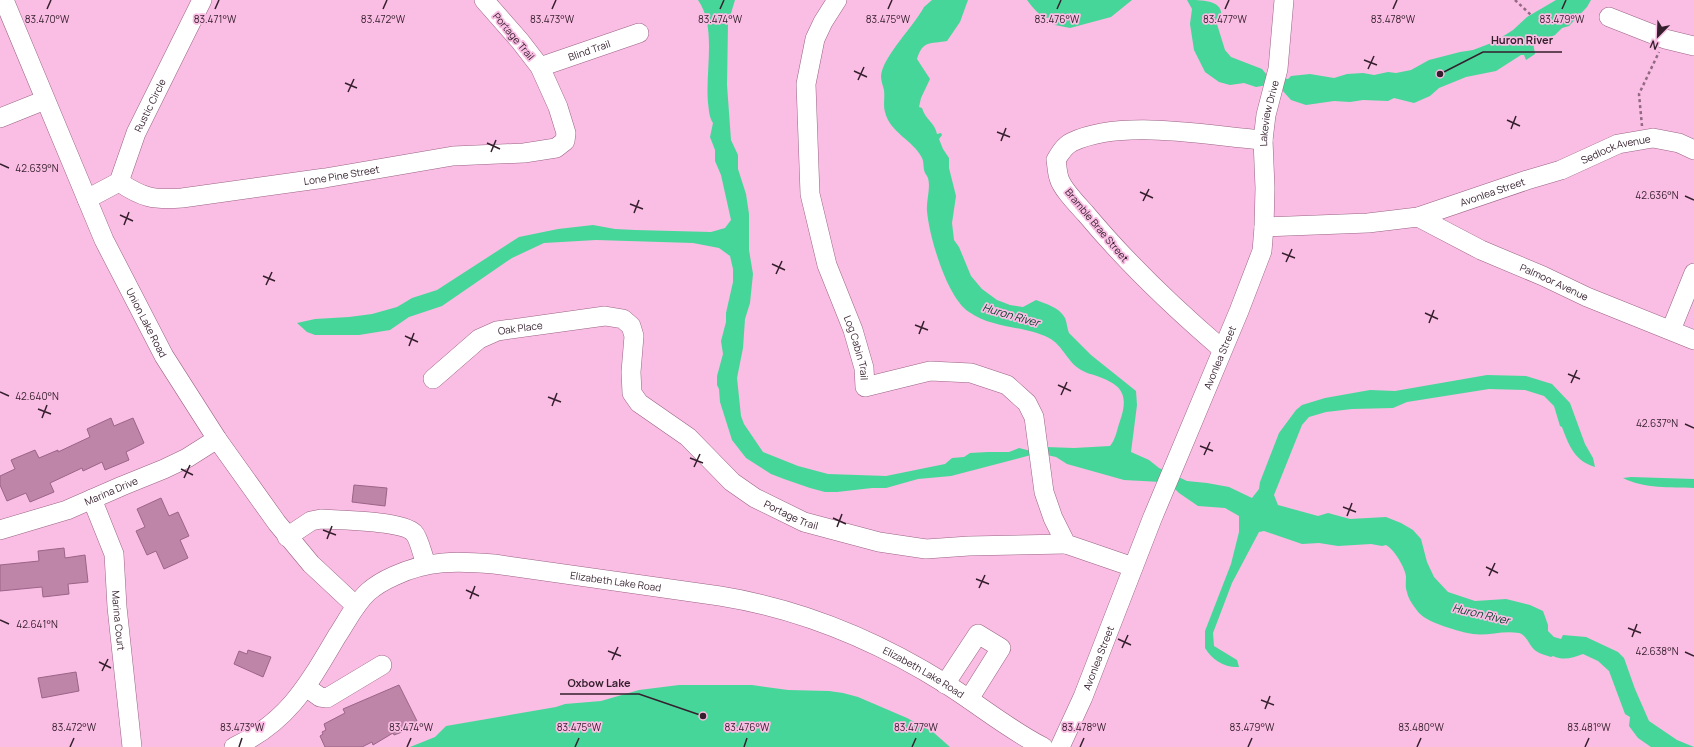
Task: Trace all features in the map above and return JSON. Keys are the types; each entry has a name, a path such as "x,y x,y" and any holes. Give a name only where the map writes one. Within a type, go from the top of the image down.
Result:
{"street":[{"name":"Union Lake Road","path":"4,0 104,240 164,356 216,439 288,537 321,574 356,606"},
{"name":"Rustic Circle","path":"119,182 136,133 202,0"},
{"name":"Portage Trail","path":"484,0 520,41 540,67 558,106 566,133 565,141"},
{"name":"Log Cabin Trail","path":"837,0 823,22 815,40 806,84 810,194 827,265 853,330 864,368 864,387 930,371 971,373 1007,385 1027,403 1034,417 1044,492 1066,544"},
{"name":"Lakeview Drive","path":"1264,227 1263,140 1266,115 1278,69 1284,0"},
{"path":"1609,17 1666,39 1694,46"},
{"name":"Blind Trail","path":"540,67 639,33"},
{"path":"0,118 45,100"},
{"name":"Bramble Brae Street","path":"1222,349 1181,313 1134,268 1098,228 1073,199 1059,179 1056,160 1063,149 1072,142 1098,134 1127,130 1200,133 1232,138 1263,140"},
{"name":"Sedlock Avenue","path":"1538,177 1561,170 1618,144 1640,140 1653,138 1679,143 1694,150"},
{"name":"Lone Pine Street","path":"119,182 136,193 159,199 182,198 295,183 453,156 524,153 556,148 565,141"},
{"name":"Avonlea Street","path":"1060,747 1083,697 1172,469 1239,311 1262,251 1264,227 1368,223 1418,217 1538,177"},
{"path":"87,199 119,182"},
{"name":"Palmoor Avenue","path":"1418,217 1480,250 1543,276 1587,297 1694,340"},
{"path":"1671,330 1694,273"},
{"name":"Oak Place","path":"433,379 480,339 497,331 606,316 623,319"},
{"name":"Portage Trail","path":"623,319 631,326 634,336 631,372 632,393 639,403 650,412 673,425 688,437 732,482 755,498 804,522 879,542 926,549 969,546 1066,544"},
{"name":"Marina Drive","path":"0,530 53,515 92,499 187,458 216,439"},
{"name":"Marina Court","path":"92,499 110,542 115,561 116,607 132,747"},
{"path":"288,537 310,521 321,519 394,524 406,527 415,533 426,564"},
{"path":"1066,544 1134,567"},
{"name":"Elizabeth Lake Road","path":"234,747 250,739 276,721 291,706 306,687 356,606 368,591 404,571 426,564 457,562 494,564 720,596 766,604 810,618 852,635 908,662 946,684 1021,735 1043,747"},
{"path":"946,684 978,634 1001,648 969,700"},
{"path":"306,687 320,697 328,698 382,665"}],"path":[{"path":"1516,0 1531,15"},
{"path":"1640,140 1642,127 1639,94 1666,39"}],"water":[{"path":"698,0 735,0 728,23 727,85 731,140 738,155 738,169 746,194 749,214 749,250 753,274 750,303 745,319 743,348 737,378 741,416 744,424 763,452 798,466 828,474 886,476 945,464 952,458 964,457 970,453 1009,452 1019,448 1031,451 1046,447 1074,448 1110,446 1114,440 1124,403 1123,396 1116,386 1103,378 1078,368 1058,345 1049,338 978,317 961,305 953,294 940,266 928,222 927,203 929,182 924,171 922,158 913,146 892,126 885,112 884,90 881,76 883,68 893,50 924,7 932,0 968,0 960,22 947,41 928,44 919,53 917,59 930,79 921,98 919,107 922,108 937,134 941,133 942,135 939,139 949,158 949,168 956,196 952,223 954,240 959,247 971,276 982,289 997,300 1010,305 1023,307 1036,300 1056,309 1065,318 1069,333 1091,355 1136,391 1137,405 1131,452 1149,460 1159,468 1187,481 1229,487 1252,498 1259,489 1260,482 1279,433 1296,410 1302,405 1325,398 1370,390 1395,391 1487,375 1526,376 1552,384 1570,403 1585,444 1593,458 1595,467 1582,461 1574,452 1562,427 1560,426 1554,406 1544,396 1525,390 1489,389 1407,402 1393,408 1352,409 1326,412 1309,417 1302,425 1274,495 1278,505 1318,516 1328,513 1350,519 1386,517 1401,523 1413,530 1421,539 1427,562 1434,577 1448,592 1475,601 1506,599 1530,605 1543,611 1548,625 1548,631 1554,637 1561,639 1563,635 1586,637 1618,652 1624,658 1635,689 1649,721 1677,740 1694,747 1651,747 1638,738 1629,726 1630,717 1625,714 1609,671 1598,661 1583,654 1564,659 1541,654 1534,649 1522,634 1519,633 1507,632 1473,634 1444,626 1423,617 1417,611 1409,598 1406,588 1406,577 1402,564 1396,555 1386,545 1382,546 1371,544 1338,546 1319,543 1302,544 1264,531 1259,532 1232,583 1213,633 1214,646 1237,660 1239,667 1234,667 1224,665 1215,660 1205,648 1205,631 1231,564 1239,532 1239,516 1225,508 1198,506 1174,488 1161,482 1124,480 1067,464 1056,457 1042,454 1031,455 951,476 918,479 886,488 837,492 825,492 810,488 771,474 746,458 732,440 720,402 717,376 723,354 721,341 733,282 733,269 730,256 719,248 693,243 596,240 544,243 512,258 442,306 409,317 390,330 359,335 315,335 307,332 297,323 315,319 372,314 397,307 412,298 437,290 519,237 558,229 593,225 615,229 711,232 725,228 731,220 721,175 715,161 715,150 710,137 713,123 710,116 707,90 709,36 704,11"},
{"path":"1027,0 1132,0 1111,17 1070,28 1055,25 1049,18 1046,18 1037,12"},
{"path":"1187,0 1211,2 1219,7 1221,17 1218,17 1216,21 1225,50 1231,57 1262,69 1267,75 1288,79 1291,76 1310,74 1334,78 1347,74 1363,73 1374,75 1411,70 1429,60 1473,50 1494,42 1513,30 1527,17 1556,0 1591,0 1587,7 1569,26 1562,28 1555,35 1545,40 1540,37 1533,42 1535,54 1526,60 1524,55 1521,55 1496,71 1466,77 1439,88 1430,96 1414,103 1394,98 1388,101 1334,101 1306,105 1291,100 1282,90 1267,85 1256,87 1244,83 1230,85 1219,82 1205,72 1194,50 1190,24 1192,9"},
{"path":"1623,478 1694,479 1694,488 1649,486 1631,482"},
{"path":"679,685 752,685 788,690 829,691 843,693 858,697 907,718 933,732 950,747 410,747 435,737 446,726 556,707 565,704 601,701 639,690"}],"building":[{"path":"111,418 114,426 133,418 144,443 126,452 129,460 105,470 102,462 83,471 82,468 50,483 54,492 30,502 26,493 7,501 0,485 0,476 15,469 11,460 35,450 39,458 58,450 58,452 90,437 87,429"},
{"path":"354,485 387,488 385,506 352,502"},
{"path":"161,498 169,516 178,512 189,536 180,540 188,558 164,569 156,551 147,555 136,531 145,527 137,509"},
{"path":"64,548 65,558 85,555 88,582 68,584 69,594 43,597 42,587 0,591 0,565 39,561 38,551"},
{"path":"248,650 271,657 263,677 234,664 239,651 247,654"},
{"path":"76,672 79,691 42,698 38,678"},
{"path":"399,685 417,721 402,729 402,732 394,735 393,733 373,745 372,742 362,747 325,747 320,736 323,734 322,732 326,730 324,724 345,713 343,709"}],"place":[{"name":"Huron River","path":"1440,74"},
{"name":"Oxbow Lake","path":"703,716"}]}
